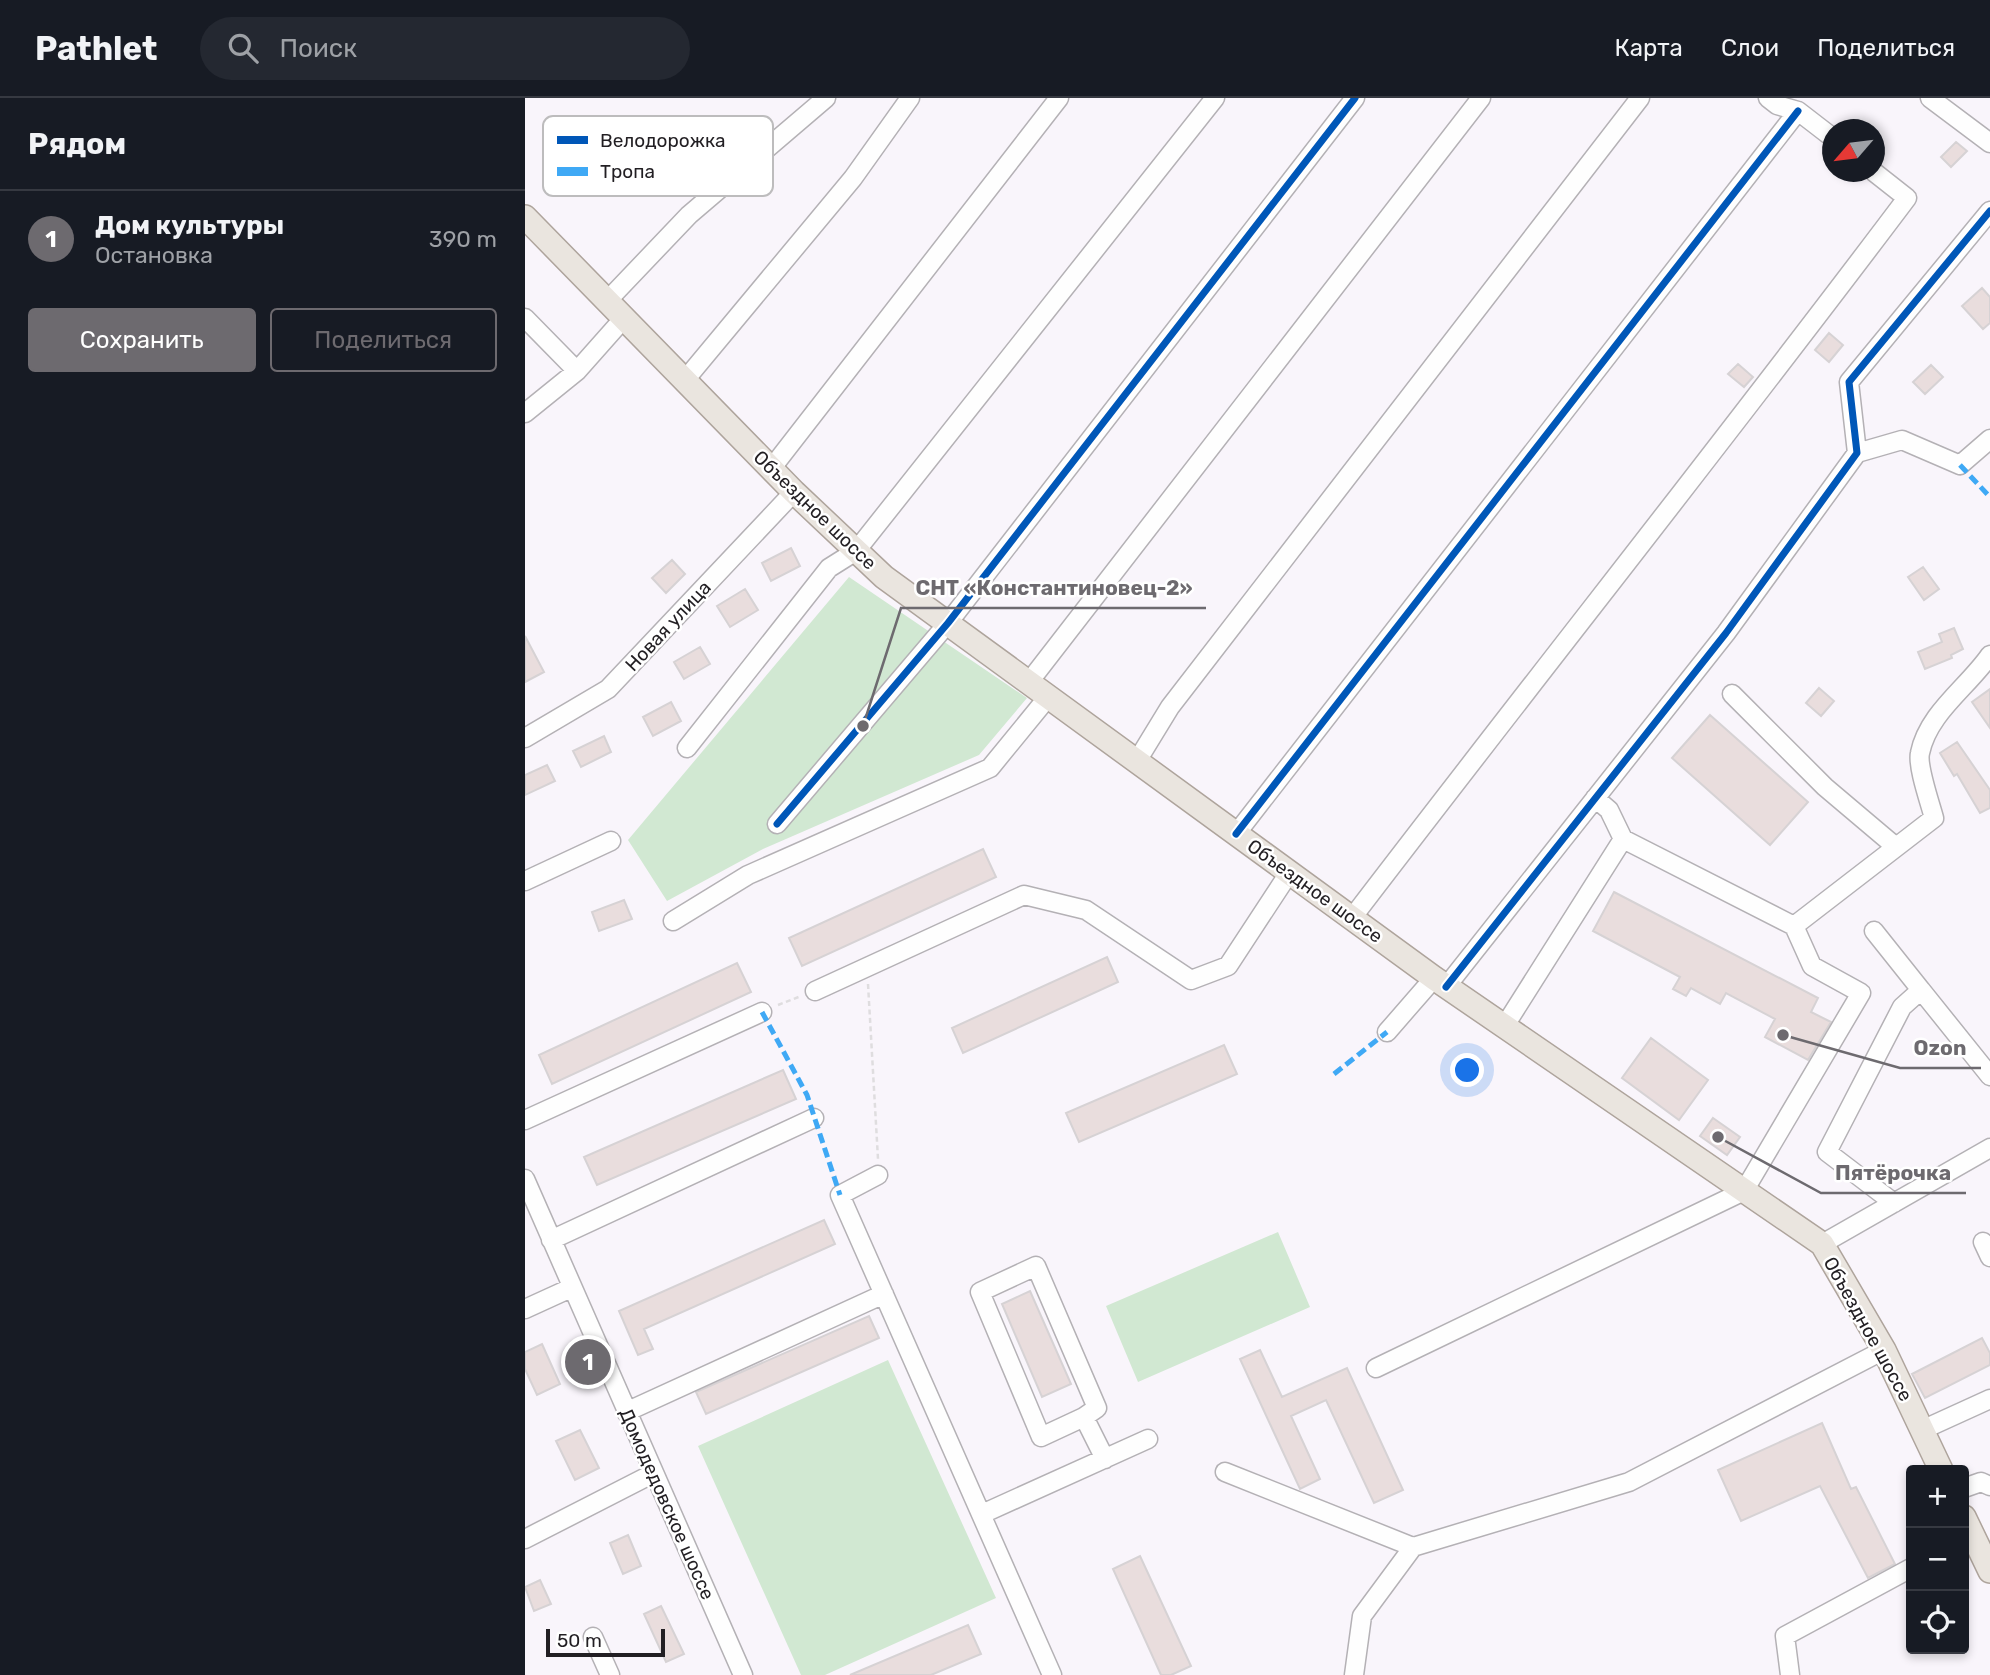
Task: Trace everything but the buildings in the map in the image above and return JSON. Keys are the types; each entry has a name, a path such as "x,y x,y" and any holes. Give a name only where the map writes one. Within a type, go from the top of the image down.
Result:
{"main road":[{"name":"Объездное шоссе","path":"525,217 794,492 884,577 1440,983 1822,1244 1884,1350 1939,1465"},
{"path":"1969,1534 1990,1571"}],"street":[{"path":"773,143 826,98"},
{"path":"685,380 853,178 910,98"},
{"path":"771,468 1059,98"},
{"path":"687,748 829,568 856,551 1215,98"},
{"path":"777,824 948,623 1355,98"},
{"path":"1029,682 1481,98"},
{"path":"1137,761 1170,706 1640,98"},
{"path":"1768,98 1798,111 1822,130"},
{"path":"1930,98 1990,143"},
{"path":"1236,834 1798,111"},
{"path":"1352,918 1616,573 1735,426 1907,198 1885,181"},
{"path":"607,301 689,215 711,196"},
{"path":"1857,453 1849,382 1990,211"},
{"path":"525,318 577,371"},
{"path":"525,413 577,371 624,318"},
{"path":"1387,1032 1440,983 1595,798 1725,633 1857,453 1902,440 1960,465 1990,439"},
{"name":"Новая улица","path":"525,738 608,689 794,492"},
{"path":"1794,926 1934,818 1919,754 1938,714 1973,679 1990,655"},
{"path":"1732,694 1825,787 1896,847"},
{"path":"673,921 748,875 990,768 1048,697"},
{"path":"1376,1368 1744,1191 1861,993 1812,966 1794,926 1623,839 1608,810 1595,798"},
{"path":"1504,1027 1623,839"},
{"path":"525,881 611,841"},
{"path":"814,991 1024,895 1086,910 1191,980 1228,966 1289,873"},
{"path":"1874,931 1990,1076"},
{"path":"1894,1203 1827,1152 1902,1007 1921,990"},
{"path":"525,1120 762,1012"},
{"path":"551,1240 814,1118"},
{"path":"1822,1244 1990,1148"},
{"path":"879,1175 840,1195 1052,1675"},
{"name":"Домодедовское шоссе","path":"525,1179 571,1289 743,1675"},
{"path":"1036,1266 1097,1408 1084,1418 1041,1437 980,1292 1036,1266"},
{"path":"525,1309 571,1289"},
{"path":"626,1412 884,1294"},
{"path":"1355,1675 1362,1615 1413,1547 1629,1482 1884,1350"},
{"path":"1922,1430 1990,1399"},
{"path":"1084,1418 1105,1459"},
{"path":"982,1514 1148,1439"},
{"path":"1224,1472 1413,1547"},
{"path":"525,1539 654,1473"},
{"path":"1969,1486 1981,1482 1990,1486"},
{"path":"1790,1675 1785,1636 1906,1571"},
{"path":"593,1637 610,1675"}],"path":[{"path":"867,967 879,1175"},
{"path":"762,1012 814,991"}],"green space":[{"path":"849,577 1027,698 979,755 763,849 667,901 628,840"},
{"path":"1278,1232 1310,1307 1138,1382 1106,1306"},
{"path":"888,1360 996,1598 825,1675 801,1675 698,1446"}],"marked path":[{"path":"1960,465 1990,497"},
{"path":"762,1012 807,1095 840,1195"},
{"path":"1334,1074 1387,1032"}],"cycle path":[{"path":"777,824 948,623 1355,98"},
{"path":"1236,834 1798,111"},
{"path":"1446,987 1726,633 1857,453 1849,382 1990,211"}],"place":[{"name":"СНТ «Константиновец-2»","path":"863,726"},
{"name":"Ozon","path":"1783,1035"},
{"name":"Пятёрочка","path":"1718,1137"},
{"name":"Дом культуры","path":"588,1362"}]}
